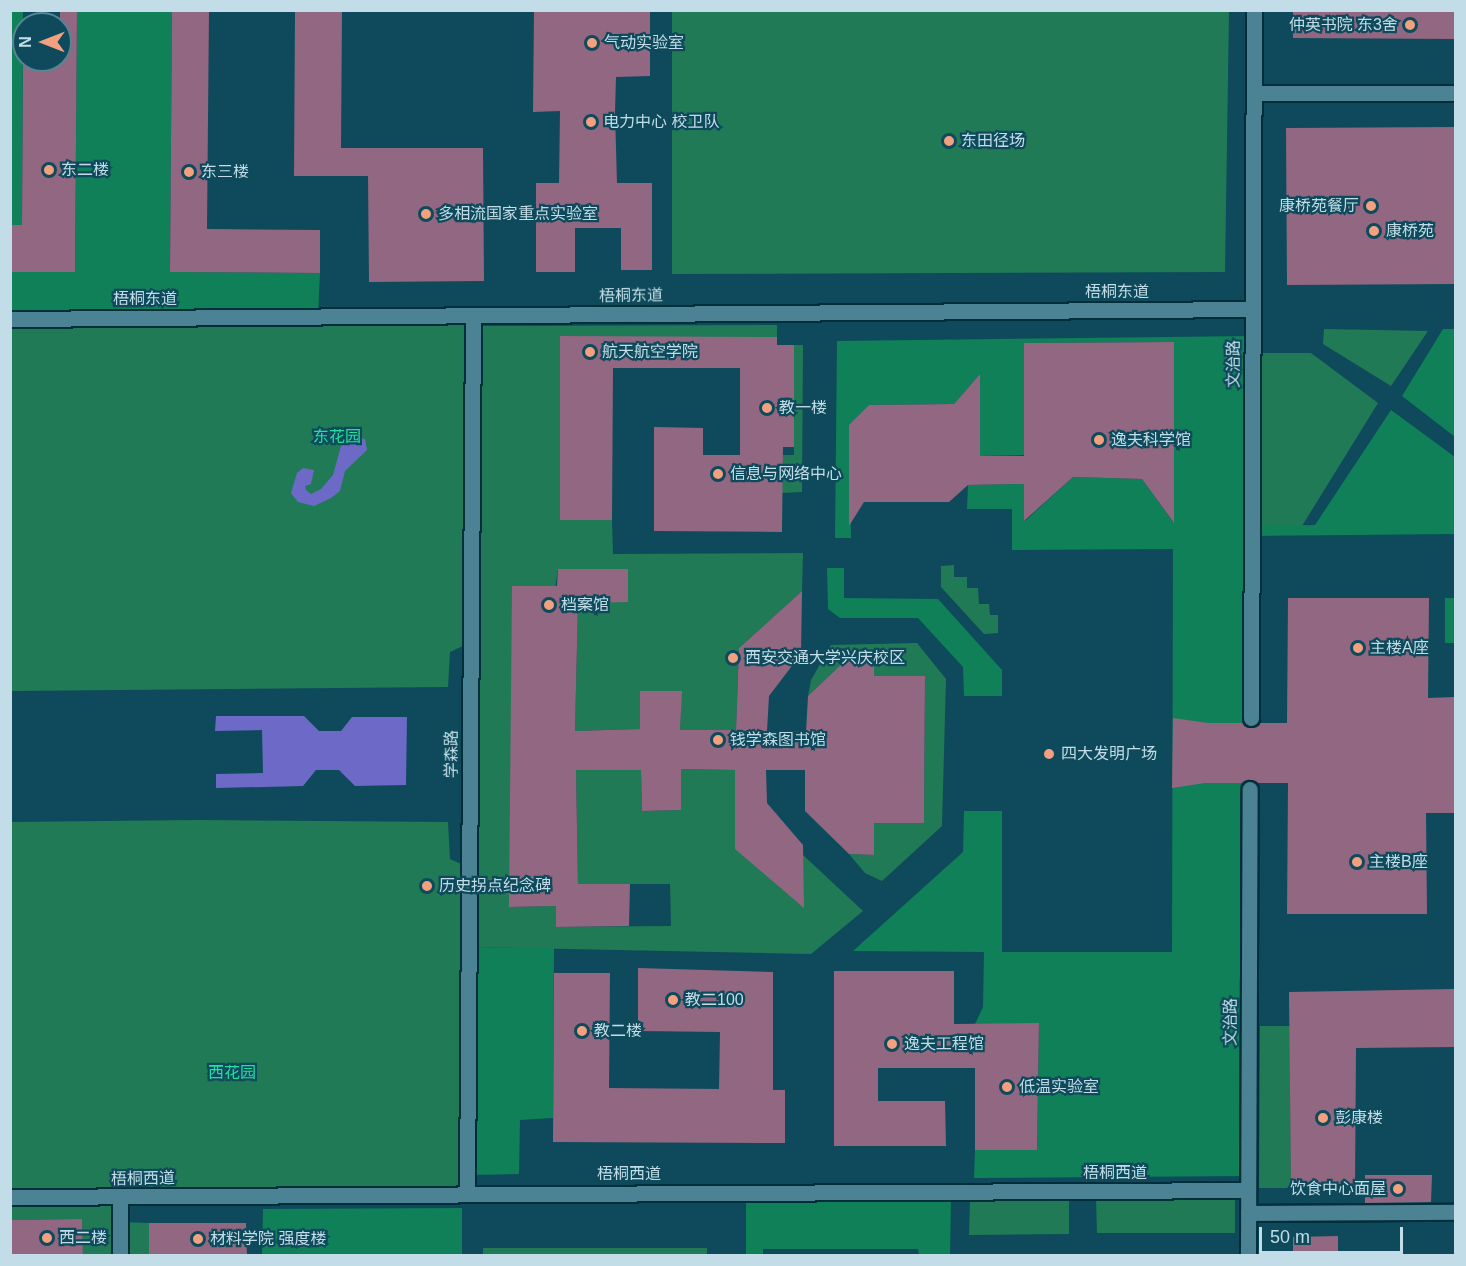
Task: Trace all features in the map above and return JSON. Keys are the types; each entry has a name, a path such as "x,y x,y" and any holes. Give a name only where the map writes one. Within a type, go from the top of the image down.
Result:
{"street":[{"name":"文治路","path":"1251,718 1254,10"},
{"path":"1254,93 1455,93"},
{"name":"梧桐东道","path":"10,319 1253,309"},
{"name":"学森路","path":"467,1194 473,315"},
{"name":"文治路","path":"1248,1256 1250,789"},
{"name":"梧桐西道","path":"10,1197 1248,1190"},
{"path":"120,1197 120,1256"},
{"path":"1248,1213 1455,1212"}],"green space":[{"path":"11,10 23,11 12,12 12,72 23,72 22,225 11,225"},
{"path":"77,11 172,11 170,272 320,273 318,316 11,317 10,272 75,272"},
{"name":"东田径场","path":"672,11 1229,11 1225,272 672,274"},
{"path":"473,315 473,326 777,325 777,337 560,337 560,520 612,520 613,554 803,553 802,591 739,648 736,730 680,730 681,691 640,691 640,729 575,731 578,603 628,601 628,569 558,569 509,907 556,906 557,927 671,926 670,884 578,884 576,770 641,770 642,811 681,810 681,769 735,770 735,849 803,855 863,911 811,954 471,947 467,1194 11,1197 10,822 197,820 448,822 450,859 470,868 469,643 450,652 448,687 11,691 11,319"},
{"path":"1324,329 1428,331 1391,386 1323,344"},
{"path":"1443,329 1455,329 1455,437 1402,396"},
{"path":"1252,336 1252,526 1315,525 1391,410 1455,457 1455,534 1252,536 1248,1176 974,1178 975,1150 1037,1150 1039,1024 975,1024 983,1007 984,952 853,951 963,852 964,811 1002,811 1002,952 1172,952 1173,549 1012,550 1012,509 967,509 968,485 1024,484 1025,521 1073,477 1142,479 1173,522 1174,342 1024,343 1024,455 980,456 980,374 954,404 869,405 849,426 851,538 835,538 837,341"},
{"path":"794,345 803,345 802,492 782,493 783,455 794,455"},
{"path":"1252,353 1311,353 1378,403 1302,526 1252,526"},
{"path":"954,565 954,577 967,577 967,588 978,588 979,604 989,604 990,615 998,615 998,633 984,634 941,587 941,566"},
{"path":"827,568 844,568 844,598 938,599 1002,670 1002,696 964,696 963,667 918,618 840,618 828,609"},
{"path":"1445,598 1455,598 1455,643 1445,643"},
{"path":"917,643 946,679 942,826 882,881 865,873 849,854 874,855 874,781 893,795 893,823 924,823 925,677 892,677 873,722 874,657 849,657 808,696 811,680 831,645"},
{"path":"470,947 554,948 553,1118 520,1120 519,1174 468,1175"},
{"path":"1260,1026 1290,1026 1291,1188 1259,1188"},
{"path":"970,1199 1069,1199 1069,1234 969,1235"},
{"path":"1096,1199 1235,1199 1235,1233 1097,1233"},
{"path":"11,1200 120,1203 120,1222 149,1223 149,1255 83,1255 82,1219 11,1220"},
{"path":"746,1200 951,1200 950,1255 919,1255 918,1249 763,1249 763,1255 746,1255"},
{"path":"462,1208 462,1255 262,1255 263,1209"},
{"path":"483,1248 707,1248 707,1255 483,1256"}],"shaded area":[{"path":"349,436 365,439 367,450 345,471 340,491 314,506 298,502 291,493 297,473 303,468 314,470 311,484 305,486 306,490 311,494 321,489 333,475 342,442"},
{"path":"216,716 304,716 319,731 341,731 352,717 407,717 406,785 355,786 339,770 316,770 303,786 216,788 216,774 263,773 262,730 215,731"}],"building":[{"name":"东二楼","path":"60,10 77,10 75,272 10,272 10,225 22,225 23,72 72,72 72,12 60,12"},
{"name":"东三楼","path":"172,10 209,10 207,229 320,230 320,273 170,272"},
{"name":"多相流国家重点实验室","path":"295,10 342,10 341,148 483,148 484,281 369,282 368,176 294,176"},
{"path":"534,10 650,10 650,76 616,77 615,112 617,183 652,183 652,270 621,270 621,228 575,228 575,272 536,272 536,183 559,183 560,111 533,112"},
{"path":"1293,10 1455,10 1455,39 1293,38"},
{"name":"康桥苑餐厅","path":"1455,127 1455,284 1287,285 1286,128"},
{"name":"教一楼","path":"560,336 777,337 777,345 794,345 794,447 783,447 782,532 654,531 654,427 703,428 703,455 740,455 740,368 613,368 612,520 560,520"},
{"name":"逸夫科学馆","path":"1174,342 1174,523 1142,479 1073,477 1024,521 1024,484 968,485 949,502 864,502 849,526 849,425 869,405 954,404 980,374 980,456 1024,456 1024,343"},
{"name":"钱学森图书馆","path":"558,569 628,569 628,602 578,603 575,731 640,729 640,691 682,691 680,730 736,730 739,648 802,591 801,654 769,696 767,731 806,732 808,696 849,657 874,657 874,676 925,676 924,823 874,823 874,855 849,854 805,811 805,770 766,770 767,803 803,845 804,908 735,849 735,770 681,769 681,810 642,811 641,770 576,770 578,884 630,884 629,926 556,927 556,906 509,907 512,586 557,586"},
{"path":"1288,598 1429,598 1428,698 1455,697 1455,813 1426,813 1427,914 1287,914 1288,783 1257,783 1249,779 1242,783 1205,783 1172,788 1173,718 1208,723 1243,723 1250,728 1259,723 1287,723"},
{"name":"教二楼","path":"638,968 773,972 773,1090 785,1090 785,1143 553,1142 554,973 610,973 609,1088 719,1089 720,1032 638,1031"},
{"name":"逸夫工程馆","path":"834,971 954,971 954,1024 1039,1023 1037,1150 975,1150 975,1068 878,1068 878,1101 945,1101 946,1146 834,1146"},
{"name":"彭康楼","path":"1455,989 1455,1047 1356,1048 1355,1188 1291,1188 1289,992"},
{"name":"饮食中心面屋","path":"1365,1175 1432,1175 1431,1202 1365,1203"},
{"name":"西二楼","path":"82,1219 83,1256 10,1256 10,1220"},
{"name":"材料学院 强度楼","path":"149,1223 246,1223 247,1256 149,1256"},
{"path":"1338,1236 1338,1256 1293,1256 1293,1237"}],"place":[{"name":"仲英书院 东3舍","path":"1410,25"},
{"name":"气动实验室","path":"592,43"},
{"name":"电力中心 校卫队","path":"591,122"},
{"name":"东田径场","path":"949,141"},
{"name":"东二楼","path":"49,170"},
{"name":"东三楼","path":"189,172"},
{"name":"康桥苑餐厅","path":"1371,206"},
{"name":"多相流国家重点实验室","path":"426,214"},
{"name":"康桥苑","path":"1374,231"},
{"name":"航天航空学院","path":"590,352"},
{"name":"教一楼","path":"767,408"},
{"name":"逸夫科学馆","path":"1099,440"},
{"name":"信息与网络中心","path":"718,474"},
{"name":"档案馆","path":"549,605"},
{"name":"主楼A座","path":"1358,648"},
{"name":"西安交通大学兴庆校区","path":"733,658"},
{"name":"钱学森图书馆","path":"718,740"},
{"name":"四大发明广场","path":"1049,754"},
{"name":"主楼B座","path":"1357,862"},
{"name":"历史拐点纪念碑","path":"427,886"},
{"name":"教二100","path":"673,1000"},
{"name":"教二楼","path":"582,1031"},
{"name":"逸夫工程馆","path":"892,1044"},
{"name":"低温实验室","path":"1007,1087"},
{"name":"彭康楼","path":"1323,1118"},
{"name":"饮食中心面屋","path":"1398,1189"},
{"name":"西二楼","path":"47,1238"},
{"name":"材料学院 强度楼","path":"198,1239"}],"park label":[{"name":"东花园","path":"337,437"},
{"name":"西花园","path":"232,1073"}]}
